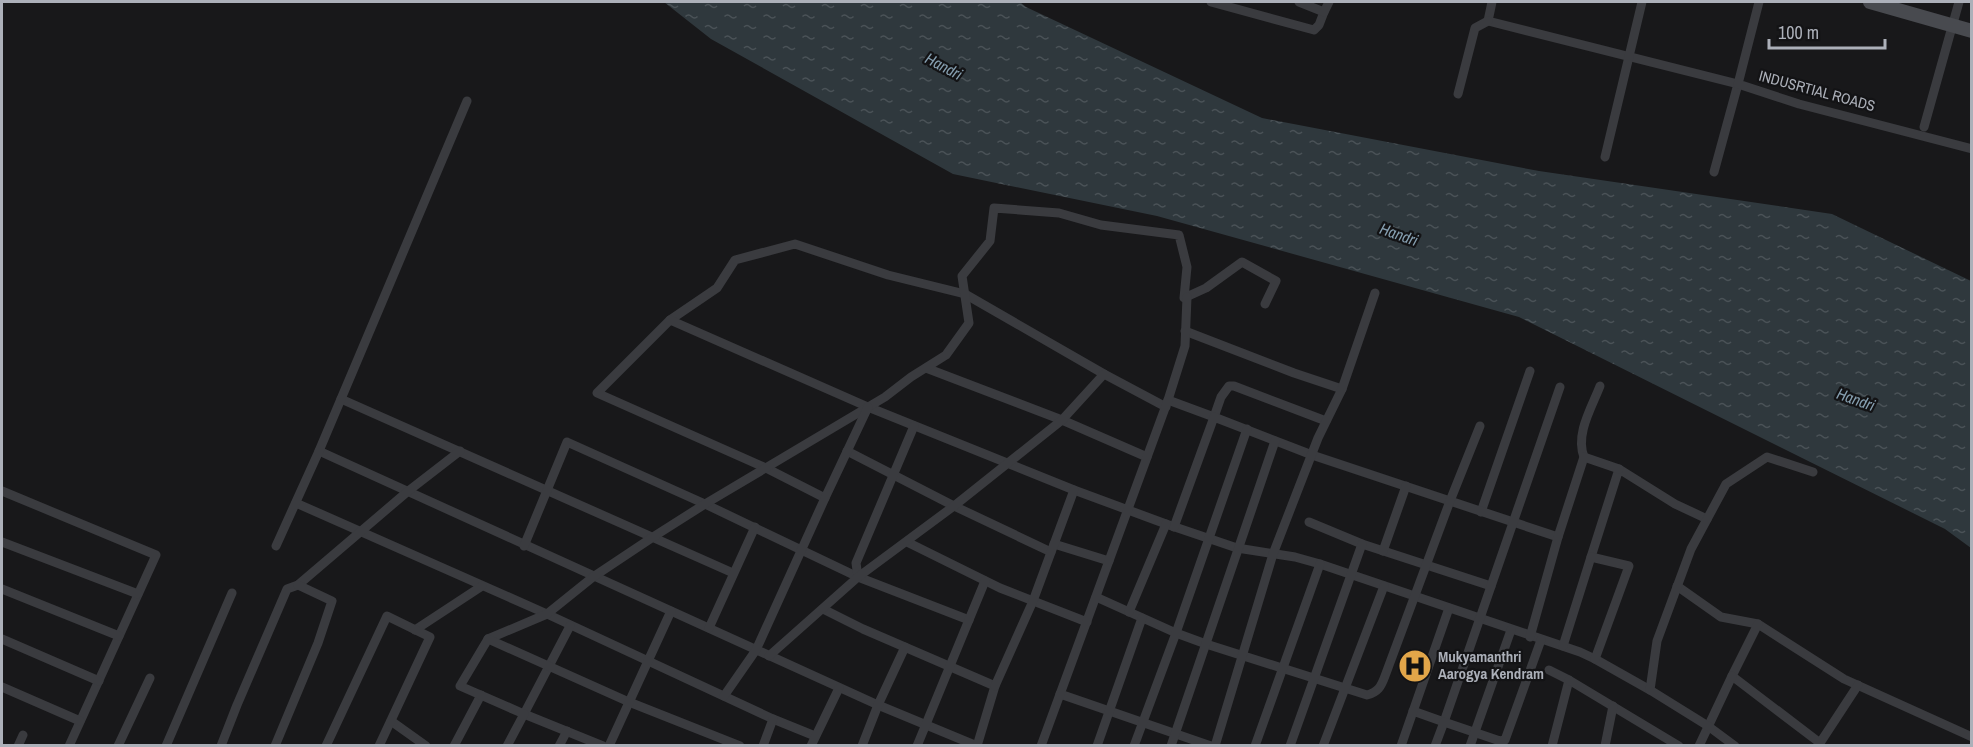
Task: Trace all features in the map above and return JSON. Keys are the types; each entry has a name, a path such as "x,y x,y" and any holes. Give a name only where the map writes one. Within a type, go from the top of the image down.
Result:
{"main road":[{"path":"1870,2 1971,31"}],"street":[{"path":"1211,2 1314,30 1319,25 1329,2"},
{"path":"1299,2 1324,12"},
{"path":"1488,21 1492,2"},
{"path":"1605,158 1642,2"},
{"name":"INDUSRTIAL ROADS","path":"1759,2 1738,84 1799,104 1971,149"},
{"path":"1924,127 1959,2"},
{"path":"1458,94 1475,28 1488,21 1738,84 1714,172"},
{"path":"276,546 319,451 467,101"},
{"path":"603,746 460,686 488,639 547,614 593,577 653,537 868,407 946,355 969,323 962,276 990,241 994,208 1059,213 1101,225 1179,235 1187,267 1184,298 1186,297 1185,346 1167,404 1041,746"},
{"path":"825,498 766,468 597,393 670,320 717,288 735,260 795,244 888,275 965,294 1104,374 1167,404 1214,417 1312,455 1558,537"},
{"path":"1186,297 1206,288 1242,262 1276,281 1265,303"},
{"path":"1060,694 1213,746 1273,554 1326,421 1342,389 1375,294"},
{"path":"670,320 868,407 1074,490 1237,548 1320,564 1530,637 1563,646 1595,659 1650,690 1708,726 1735,746"},
{"path":"1185,331 1342,389"},
{"path":"926,368 1062,420 1147,457"},
{"path":"1481,512 1530,371"},
{"path":"769,656 858,577 954,506 1062,420 1104,374"},
{"path":"1129,612 1170,525 1225,390 1229,386 1326,421"},
{"path":"1530,637 1558,537 1584,457 1581,436 1600,386"},
{"path":"1435,746 1560,387"},
{"path":"341,399 733,573"},
{"path":"724,696 756,650 868,407"},
{"path":"858,577 856,563 914,426"},
{"path":"1096,597 1206,644 1367,695 1374,693 1380,689 1480,426"},
{"path":"1134,746 1247,429"},
{"path":"1171,746 1275,441"},
{"path":"524,546 567,442 755,527 858,577 969,620"},
{"path":"319,451 839,688 977,746 995,686 1033,601 1074,490"},
{"path":"221,746 287,590 298,585 407,492 460,451"},
{"path":"847,451 954,506 1053,548 1109,561"},
{"path":"1584,457 1619,469 1675,504 1707,519"},
{"path":"1650,690 1657,641 1677,586 1691,549 1726,484 1767,457 1813,472"},
{"path":"1563,646 1619,469"},
{"path":"1383,551 1406,486"},
{"path":"2,491 156,555 69,746"},
{"path":"296,503 815,736"},
{"path":"1308,522 1383,551 1491,586"},
{"path":"709,628 755,527"},
{"path":"2,542 138,594"},
{"path":"907,542 985,581 1087,622"},
{"path":"1290,746 1362,543"},
{"path":"1591,557 1629,566 1595,659"},
{"path":"1256,746 1320,564"},
{"path":"917,746 985,581"},
{"path":"275,746 318,643 332,601 298,585"},
{"path":"416,630 482,586"},
{"path":"1323,746 1384,586"},
{"path":"1677,586 1721,617 1758,624 1844,679 1971,737"},
{"path":"2,588 119,636"},
{"path":"166,746 232,593"},
{"path":"1401,746 1449,608"},
{"path":"823,609 995,686"},
{"path":"609,746 671,611"},
{"path":"326,746 387,616 430,637 379,746"},
{"path":"1097,746 1142,618"},
{"path":"1700,746 1758,624"},
{"path":"507,746 570,626"},
{"path":"1470,746 1511,630"},
{"path":"2,639 99,681"},
{"path":"488,639 629,702 740,746"},
{"path":"1413,711 1505,743 1541,640"},
{"path":"862,746 905,647"},
{"path":"1549,670 1679,746"},
{"path":"1732,676 1821,744 1858,685"},
{"path":"118,746 150,678"},
{"path":"1552,746 1569,680"},
{"path":"2,687 80,721"},
{"path":"811,746 839,688"},
{"path":"454,746 481,695"},
{"path":"1605,746 1613,706"},
{"path":"763,746 773,719"},
{"path":"391,721 426,746"},
{"path":"559,746 567,731"},
{"path":"18,746 23,735"}],"water":[{"name":"Handri","path":"664,2 1020,2 1026,7 1262,118 1539,171 1832,214 1971,281 1971,548 1945,529 1519,317 1157,216 953,174 711,39"}],"place":[{"name":"Mukyamanthri Aarogya Kendram","path":"1415,666"}]}
